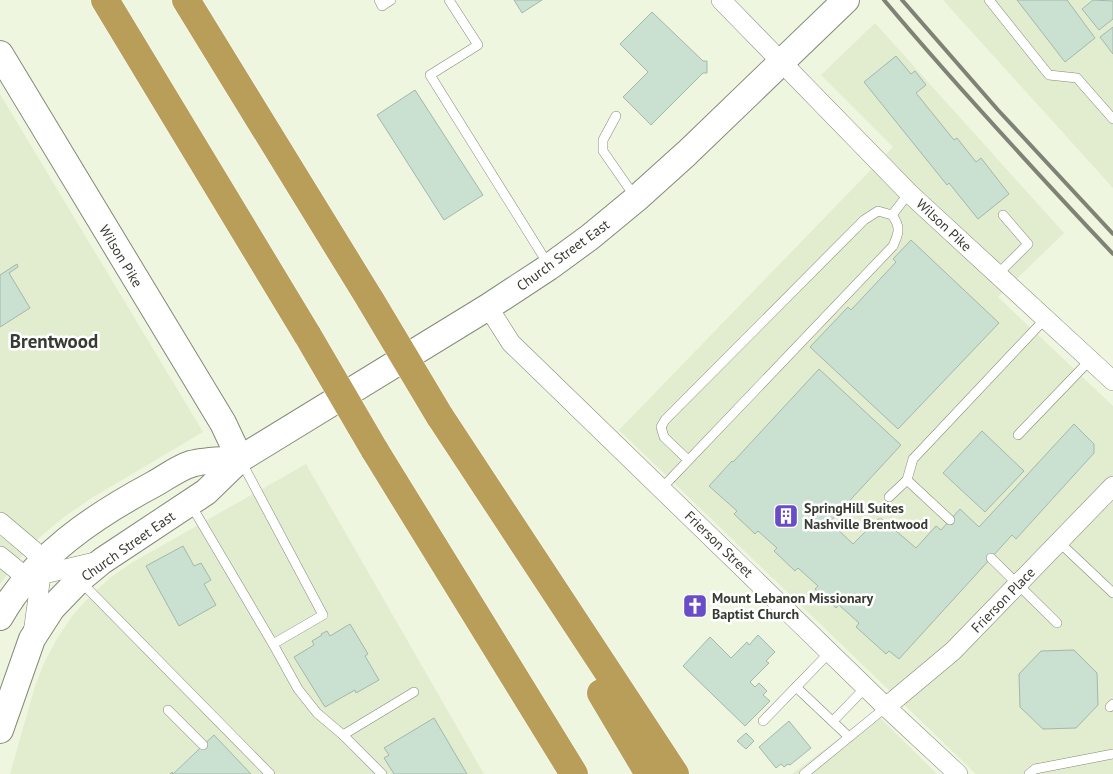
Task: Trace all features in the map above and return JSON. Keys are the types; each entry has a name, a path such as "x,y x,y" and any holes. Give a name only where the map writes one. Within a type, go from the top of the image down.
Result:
{"highway":[{"path":"105,0 374,449 574,774"},
{"path":"186,0 440,415 649,774"},
{"path":"440,415 675,774"}],"main road":[{"name":"Church Street East","path":"0,730 32,639 52,608 102,561 206,492 240,459 488,308 550,267 590,237 687,153 846,0"},
{"name":"Wilson Pike","path":"0,54 223,423 240,459"},
{"name":"Church Street East","path":"0,617 9,601 37,571 91,521 191,464 240,459"}],"street":[{"name":"Wilson Pike","path":"720,0 910,193 1113,381"},
{"name":"Frierson Street","path":"488,308 511,343 886,707 958,774"},
{"name":"Frierson Place","path":"886,707 953,651 1113,486"},
{"path":"0,522 33,550 37,571 32,639"},
{"path":"0,556 37,571 102,561"}],"lane":[{"path":"379,0 382,6 391,0"},
{"path":"449,0 478,45 430,75 550,267"},
{"path":"989,0 1049,76 1077,78 1113,119"},
{"path":"616,116 603,140 603,151 636,199"},
{"path":"892,215 910,193"},
{"path":"661,489 893,246 899,233 898,223 892,215 878,211 864,220 665,420 661,427 664,437 688,460"},
{"path":"998,274 1028,244 1003,216"},
{"path":"889,498 907,480 913,459 1045,319"},
{"path":"1018,435 1090,360"},
{"path":"240,459 323,615 273,644"},
{"path":"907,480 950,520"},
{"path":"189,503 298,689 316,713 382,774"},
{"path":"1059,542 1113,593"},
{"path":"990,558 1057,623"},
{"path":"80,580 270,774"},
{"path":"763,721 830,652"},
{"path":"796,687 849,737"},
{"path":"832,721 866,687"},
{"path":"343,736 414,692"},
{"path":"804,774 886,707"},
{"path":"168,710 203,745"},
{"path":"1029,774 1034,769 1113,754"}],"shaded area":[{"path":"943,0 1113,0 1113,188"},
{"path":"875,23 1064,233 998,297 1113,406 1113,774 976,774 619,430 893,147 821,75"},
{"path":"0,94 203,432 90,499 64,517 40,537 19,559 0,584"},
{"path":"306,464 484,774 10,774 35,686 45,661 73,615 91,595 111,577 133,562"},
{"path":"874,712 937,774 792,774"}],"building":[{"path":"514,0 542,0 522,13"},
{"path":"1017,0 1067,0 1095,38 1065,62"},
{"path":"1093,0 1113,1 1113,19 1099,30 1082,9"},
{"path":"652,12 703,61 707,61 707,73 703,73 651,125 623,97 648,72 620,44"},
{"path":"1113,27 1113,54 1100,37"},
{"path":"896,56 911,74 915,71 926,85 916,93 954,140 957,138 976,162 981,158 1009,194 978,219 949,183 947,185 864,82"},
{"path":"415,90 483,195 444,220 377,115"},
{"path":"911,240 999,323 898,429 810,347 848,307 851,310 896,262 893,259"},
{"path":"17,264 18,267 9,273 30,308 0,327 0,275"},
{"name":"SpringHill Suites Nashville Brentwood","path":"819,369 901,445 830,522 853,544 878,519 882,519 916,548 936,526 941,530 960,509 979,527 1074,424 1094,444 1094,453 1016,539 1012,535 899,659 889,651 886,654 856,627 859,623 839,605 836,608 815,589 818,586 798,568 795,571 774,551 777,548 758,531 755,534 734,514 737,511 709,486"},
{"path":"982,431 1024,471 985,512 943,473"},
{"path":"183,546 194,566 201,563 211,580 204,584 216,605 179,626 146,566"},
{"path":"350,624 368,654 365,656 379,680 356,693 355,690 325,707 294,657 314,645 312,641 321,634 327,631 330,636"},
{"path":"758,635 775,652 766,661 769,663 750,682 755,687 759,683 767,691 763,695 770,701 745,726 683,666 710,637 731,658 747,642 749,645"},
{"path":"1074,650 1097,673 1098,705 1076,728 1043,729 1020,707 1019,674 1041,651"},
{"path":"434,718 467,774 394,774 384,758 389,755 384,748"},
{"path":"789,721 811,748 790,765 788,764 784,767 781,764 776,768 759,747"},
{"path":"746,733 754,741 746,749 737,741"},
{"path":"214,735 251,774 173,774"}],"railway":[{"path":"884,0 940,65 1113,254"},
{"path":"902,0 998,110 1113,234"}],"place":[{"name":"SpringHill Suites Nashville Brentwood","path":"786,516"},
{"name":"Mount Lebanon Missionary Baptist Church","path":"695,606"}],"district":[{"name":"Brentwood","path":"54,341"}]}
